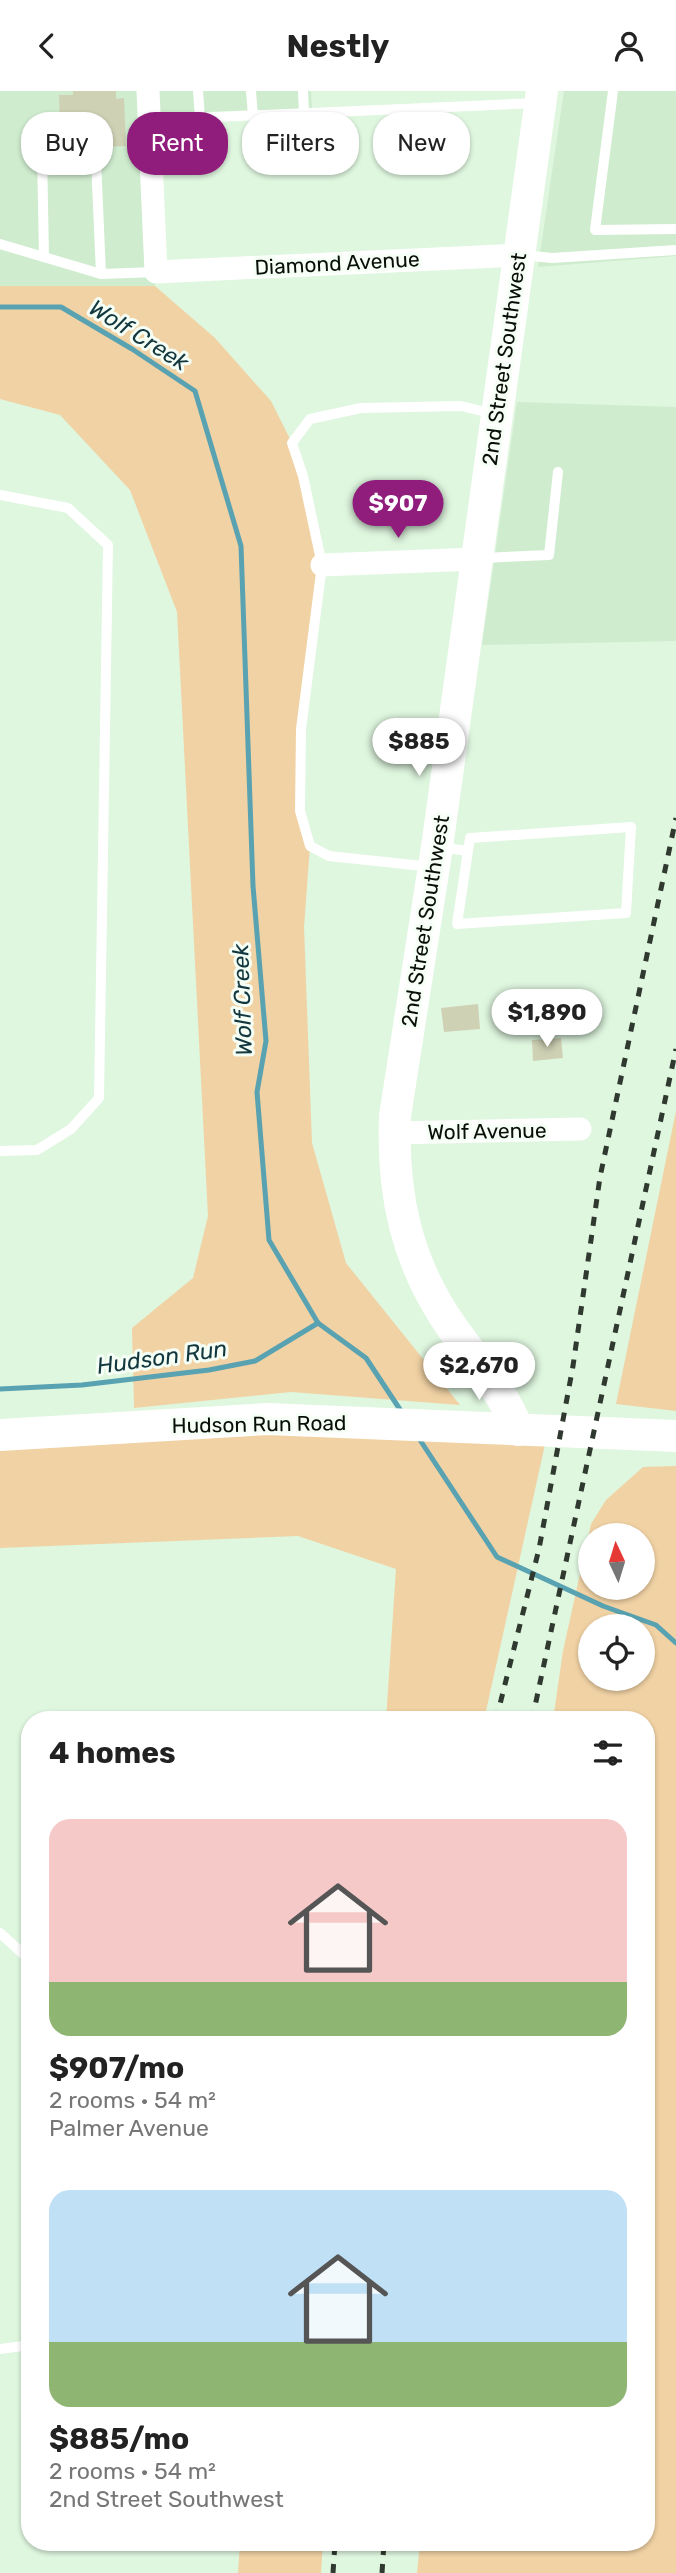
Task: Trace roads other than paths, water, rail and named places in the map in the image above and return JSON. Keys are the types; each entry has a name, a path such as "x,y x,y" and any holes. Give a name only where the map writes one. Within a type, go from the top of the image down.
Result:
{"street":[{"path":"148,91 149,112"},
{"name":"2nd Street Southwest","path":"518,1430 509,1407 450,1325 424,1282 405,1234 393,1157 394,1133 542,97"},
{"path":"152,175 156,272"},
{"name":"Diamond Avenue","path":"156,272 519,255"},
{"path":"322,565 476,559"},
{"name":"Wolf Avenue","path":"394,1133 580,1129"},
{"name":"Hudson Run Road","path":"0,1435 268,1419 676,1436"}],"lane":[{"path":"198,91 200,112"},
{"path":"251,91 253,112"},
{"path":"303,91 304,112"},
{"path":"613,91 595,230 676,229"},
{"path":"319,112 542,97"},
{"path":"42,175 44,257"},
{"path":"97,175 101,274"},
{"path":"0,244 101,274 156,272"},
{"path":"519,255 552,258 676,250"},
{"path":"468,852 435,857 329,856 310,846 300,811 301,729 322,565 303,475 292,443 310,419 362,408 461,406 497,414"},
{"path":"476,559 549,555 558,472"},
{"path":"0,495 68,507 108,545 99,1098 71,1129 37,1150 0,1151"},
{"path":"631,827 626,913 457,924 468,852 470,838 631,827"},
{"path":"0,1933 21,1952"},
{"path":"0,2349 21,2346"}],"waterway":[{"name":"Wolf Creek","path":"0,307 61,307 132,349 195,391 241,546 253,886 266,1041 257,1092 269,1240 318,1323 366,1358 403,1414"},
{"name":"Hudson Run","path":"0,1389 82,1385 209,1370 255,1361 318,1323"},
{"name":"Wolf Creek","path":"418,1437 497,1557 603,1606 656,1625 676,1643"}],"railway":[{"path":"498,1711 539,1549 573,1366 600,1177 676,818"},
{"path":"534,1711 676,1049"},
{"path":"333,2573 334,2551"},
{"path":"382,2573 383,2551"}]}
